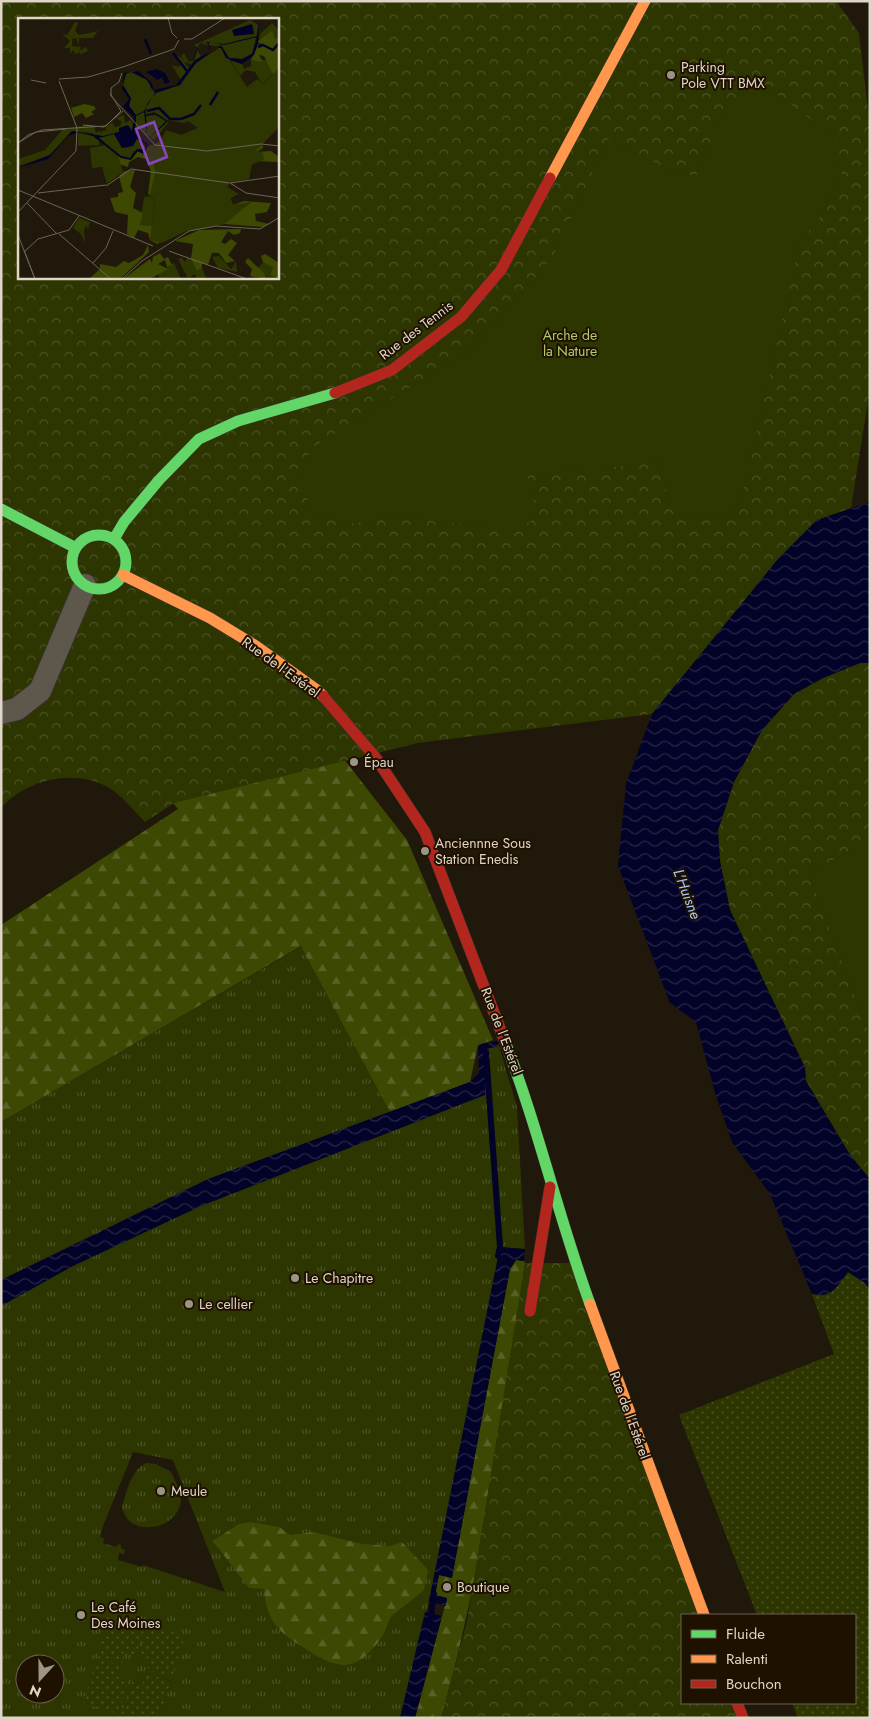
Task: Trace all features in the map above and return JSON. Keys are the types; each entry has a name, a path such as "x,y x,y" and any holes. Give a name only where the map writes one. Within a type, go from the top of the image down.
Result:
{"street":[{"name":"Rue des Tennis","path":"114,539 124,522 159,480 199,439 238,422 335,393 392,370 461,317 501,270 645,1"},
{"path":"1,509 76,548"},
{"path":"96,535 114,539 126,554 126,566 123,575 112,585 104,588 85,585 76,574 73,566 76,548 88,537 96,535"},
{"name":"Rue de l'Estérel","path":"123,575 210,618 256,646 317,690 376,758 425,832 527,1098 579,1272 704,1614"},
{"path":"1,714 17,709 40,691 85,585"},
{"path":"530,1311 551,1180"},
{"path":"737,1704 743,1718"}],"green space":[{"name":"Arche de la Nature","path":"1,1 836,1 859,33 870,127 870,389 851,508 817,520 778,559 652,714 418,743 174,803 145,822 111,789 98,782 83,779 53,779 38,783 12,798 1,808"},
{"path":"758,80 834,137 842,177 816,224 801,238 742,495 732,515 701,521 671,510 658,463 527,475 538,516 517,531 399,517 351,524 314,514 297,475 312,448 471,349 552,259 608,139 675,173 696,176 724,107"},
{"path":"860,663 870,663 870,1179 850,1155 806,1081 805,1067 730,910 720,861 718,830 734,782 762,730 794,694 823,678"},
{"path":"286,685 407,840 493,1040 478,1045 470,1082 390,1112 301,946 1,1122 1,925 178,809 130,751"},
{"path":"870,842 870,1036 808,872"},
{"path":"302,946 390,1112 485,1095 486,1049 499,1046 517,1107 525,1249 500,1247 429,1601 400,1718 159,1718 171,1681 146,1673 142,1684 133,1681 122,1715 131,1718 1,1718 1,1122","holes":["133,1452 173,1460 225,1592 143,1565 142,1567 118,1560 119,1553 124,1554 125,1550 121,1548 121,1545 118,1544 116,1547 103,1543 104,1538 100,1537 103,1526","185,1636 147,1670 150,1659 139,1656","120,1666 117,1676 128,1680 84,1703"]},
{"path":"516,1260 524,1261 525,1263 490,1492 469,1606 441,1718 415,1718 447,1598 435,1595 439,1575 452,1577 510,1269"},
{"path":"525,1263 575,1263 704,1614 681,1614 681,1704 737,1704 743,1718 441,1718 467,1621"},
{"path":"848,1272 865,1283 870,1290 870,1718 798,1718 792,1704 856,1704 856,1614 757,1614 679,1415 834,1354 812,1294 829,1293 837,1287"},
{"path":"147,1463 156,1464 171,1472 181,1497 179,1508 173,1517 154,1527 134,1524 126,1517 122,1507 133,1475"},
{"path":"250,1522 279,1527 290,1535 314,1532 362,1544 390,1546 402,1542 428,1570 424,1590 391,1617 383,1636 362,1659 344,1665 324,1660 292,1640 279,1629 270,1616 264,1589 249,1588 213,1541 239,1524"},
{"path":"111,1612 146,1623 136,1655 125,1652 122,1663 97,1655"},
{"path":"149,1624 185,1636 172,1677 147,1670 150,1659 139,1656"},
{"path":"97,1659 121,1666 117,1676 129,1680 118,1714 83,1703"},
{"path":"146,1673 171,1681 159,1718 131,1718 121,1715 132,1681 142,1684"}],"water":[{"name":"L'Huisne","path":"870,502 870,663 860,663 823,678 794,694 762,730 734,782 718,830 720,861 730,910 805,1068 806,1081 850,1155 870,1179 870,1290 865,1283 848,1272 837,1287 829,1293 819,1295 812,1294 770,1194 732,1142 715,1093 696,1022 670,1003 618,866 626,784 652,714 778,559 817,520"},
{"path":"497,1041 499,1046 486,1049 485,1095 201,1206 73,1266 1,1306 1,1280 208,1179 470,1082 479,1073 478,1045"},
{"path":"500,1247 525,1249 524,1261 516,1260 510,1269 452,1578 439,1575 435,1595 447,1598 446,1606 429,1601"},
{"path":"425,1612 442,1616 415,1718 400,1718"}],"waterway":[{"path":"486,1052 500,1247 498,1256"},
{"path":"430,1622 434,1594"}],"traffic: fast":[{"path":"114,539 124,522 159,480 199,439 238,421 335,393"},
{"path":"1,509 76,548"},
{"path":"99,535 109,537 118,543 124,552 126,562 124,572 118,581 109,587 99,589 89,587 80,581 74,572 72,562 74,552 80,543 89,537 99,535"},
{"path":"504,1039 527,1105 590,1304"}],"traffic: slow":[{"path":"550,178 645,1"},
{"path":"123,575 210,618 256,646 323,696"},
{"path":"590,1304 704,1614"}],"traffic: jam":[{"path":"335,393 392,370 461,317 501,270 550,178"},
{"path":"323,696 376,758 425,832 504,1039"},
{"path":"530,1311 550,1187"},
{"path":"737,1704 743,1718"}],"place":[{"name":"Parking Pole VTT BMX","path":"671,75"},
{"name":"Épau","path":"354,762"},
{"name":"Anciennne Sous Station Enedis","path":"425,851"},
{"name":"Le Chapitre","path":"295,1278"},
{"name":"Le cellier","path":"189,1304"},
{"name":"Meule","path":"161,1491"},
{"name":"Boutique","path":"447,1587"},
{"name":"Le Café Des Moines","path":"81,1615"}]}
